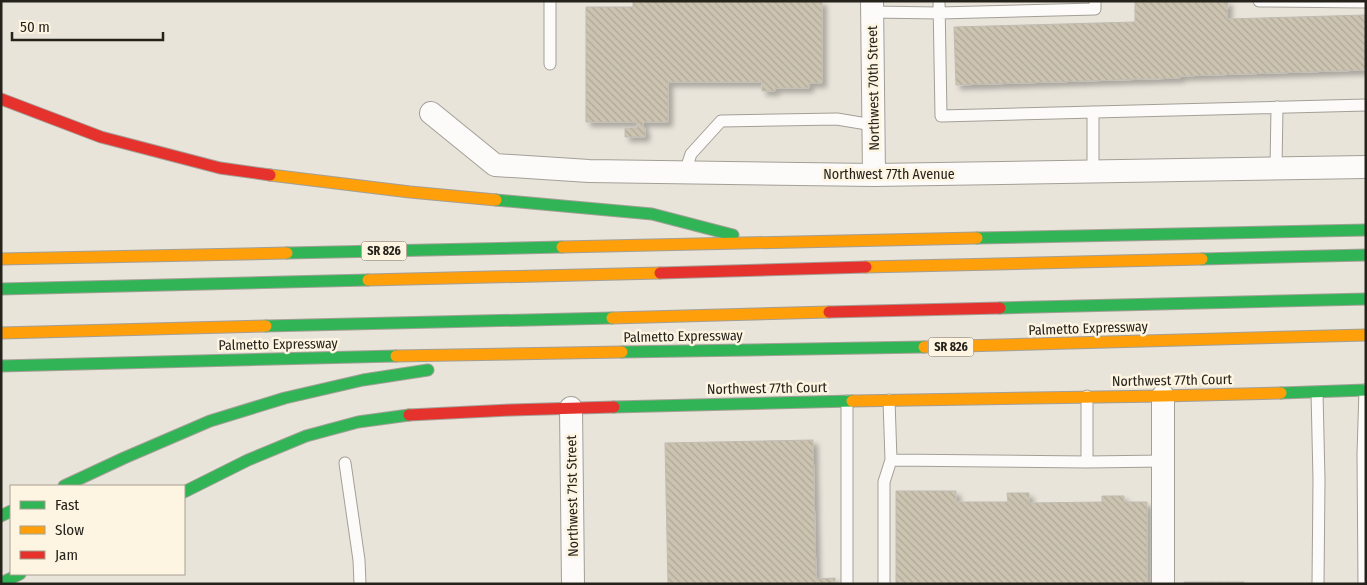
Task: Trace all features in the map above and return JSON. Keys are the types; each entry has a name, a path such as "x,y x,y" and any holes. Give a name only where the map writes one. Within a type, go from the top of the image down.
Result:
{"main road":[{"path":"1,99 101,137 220,168 321,182 652,214 766,244"},
{"name":"SR 826","path":"1,259 1366,230"},
{"path":"1,289 1366,255"},
{"path":"1,333 1366,299"},
{"name":"Palmetto Expressway","path":"1,366 536,353 864,349 1366,335"},
{"path":"66,485 124,458 219,418 285,398 363,380 536,353"},
{"name":"Northwest 77th Court","path":"185,492 248,460 306,436 358,422 401,415 571,408 1365,390"},
{"path":"1,583 18,575"}],"street":[{"name":"Northwest 70th Street","path":"872,6 874,175"},
{"name":"Northwest 77th Avenue","path":"431,113 495,165 589,171 874,175 1366,166"},
{"path":"1163,396 1163,584"},
{"name":"Northwest 71st Street","path":"571,408 573,584"}],"lane":[{"path":"550,1 550,64"},
{"path":"939,1 941,116 1366,105"},
{"path":"872,6 939,14 1095,9 1095,1"},
{"path":"1259,1 1366,2"},
{"path":"1276,168 1277,108"},
{"path":"1093,112 1093,171"},
{"path":"685,172 691,154 721,120 837,119 874,125"},
{"path":"1364,584 1365,390"},
{"path":"1317,392 1319,480 1318,584"},
{"path":"1087,396 1087,462"},
{"path":"884,584 884,482 891,460 889,400"},
{"path":"847,401 848,584"},
{"path":"891,460 1164,461"},
{"path":"345,463 359,560 360,584"}],"building":[{"path":"633,1 822,1 822,83 809,83 809,88 775,88 775,91 762,91 762,82 668,82 668,122 643,122 645,137 625,137 625,128 637,128 637,122 586,122 586,7 633,7"},
{"path":"1135,1 1228,1 1227,19 1366,15 1366,70 956,85 954,27 1135,22"},
{"path":"813,440 816,579 835,578 835,584 668,584 665,443"},
{"path":"896,491 956,491 956,502 1008,502 1007,493 1029,493 1029,503 1102,502 1102,496 1124,496 1124,502 1147,502 1147,584 896,584"},
{"path":"1184,582 1244,582 1244,584 1184,584"}],"traffic: fast":[{"path":"496,200 652,214 733,235"},
{"path":"977,238 1366,230"},
{"path":"287,253 562,247"},
{"path":"1202,259 1366,255"},
{"path":"1,289 368,280"},
{"path":"1000,308 1366,299"},
{"path":"266,326 612,318"},
{"path":"622,352 924,347"},
{"path":"1,366 396,356"},
{"path":"66,485 210,421 285,398 363,380 428,370"},
{"path":"1281,393 1366,390"},
{"path":"614,407 852,401"},
{"path":"185,492 248,460 306,436 358,422 409,415"},
{"path":"1,516 10,512"},
{"path":"1,583 18,575"}],"traffic: slow":[{"path":"270,175 410,192 496,200"},
{"path":"562,247 977,238"},
{"path":"1,259 287,253"},
{"path":"866,267 1202,259"},
{"path":"368,280 660,273"},
{"path":"612,318 829,312"},
{"path":"1,333 266,326"},
{"path":"924,347 1366,335"},
{"path":"396,356 622,352"},
{"path":"852,401 1281,393"}],"traffic: jam":[{"path":"1,99 101,137 220,168 270,175"},
{"path":"660,273 866,267"},
{"path":"829,312 1000,308"},
{"path":"409,415 614,407"}]}
